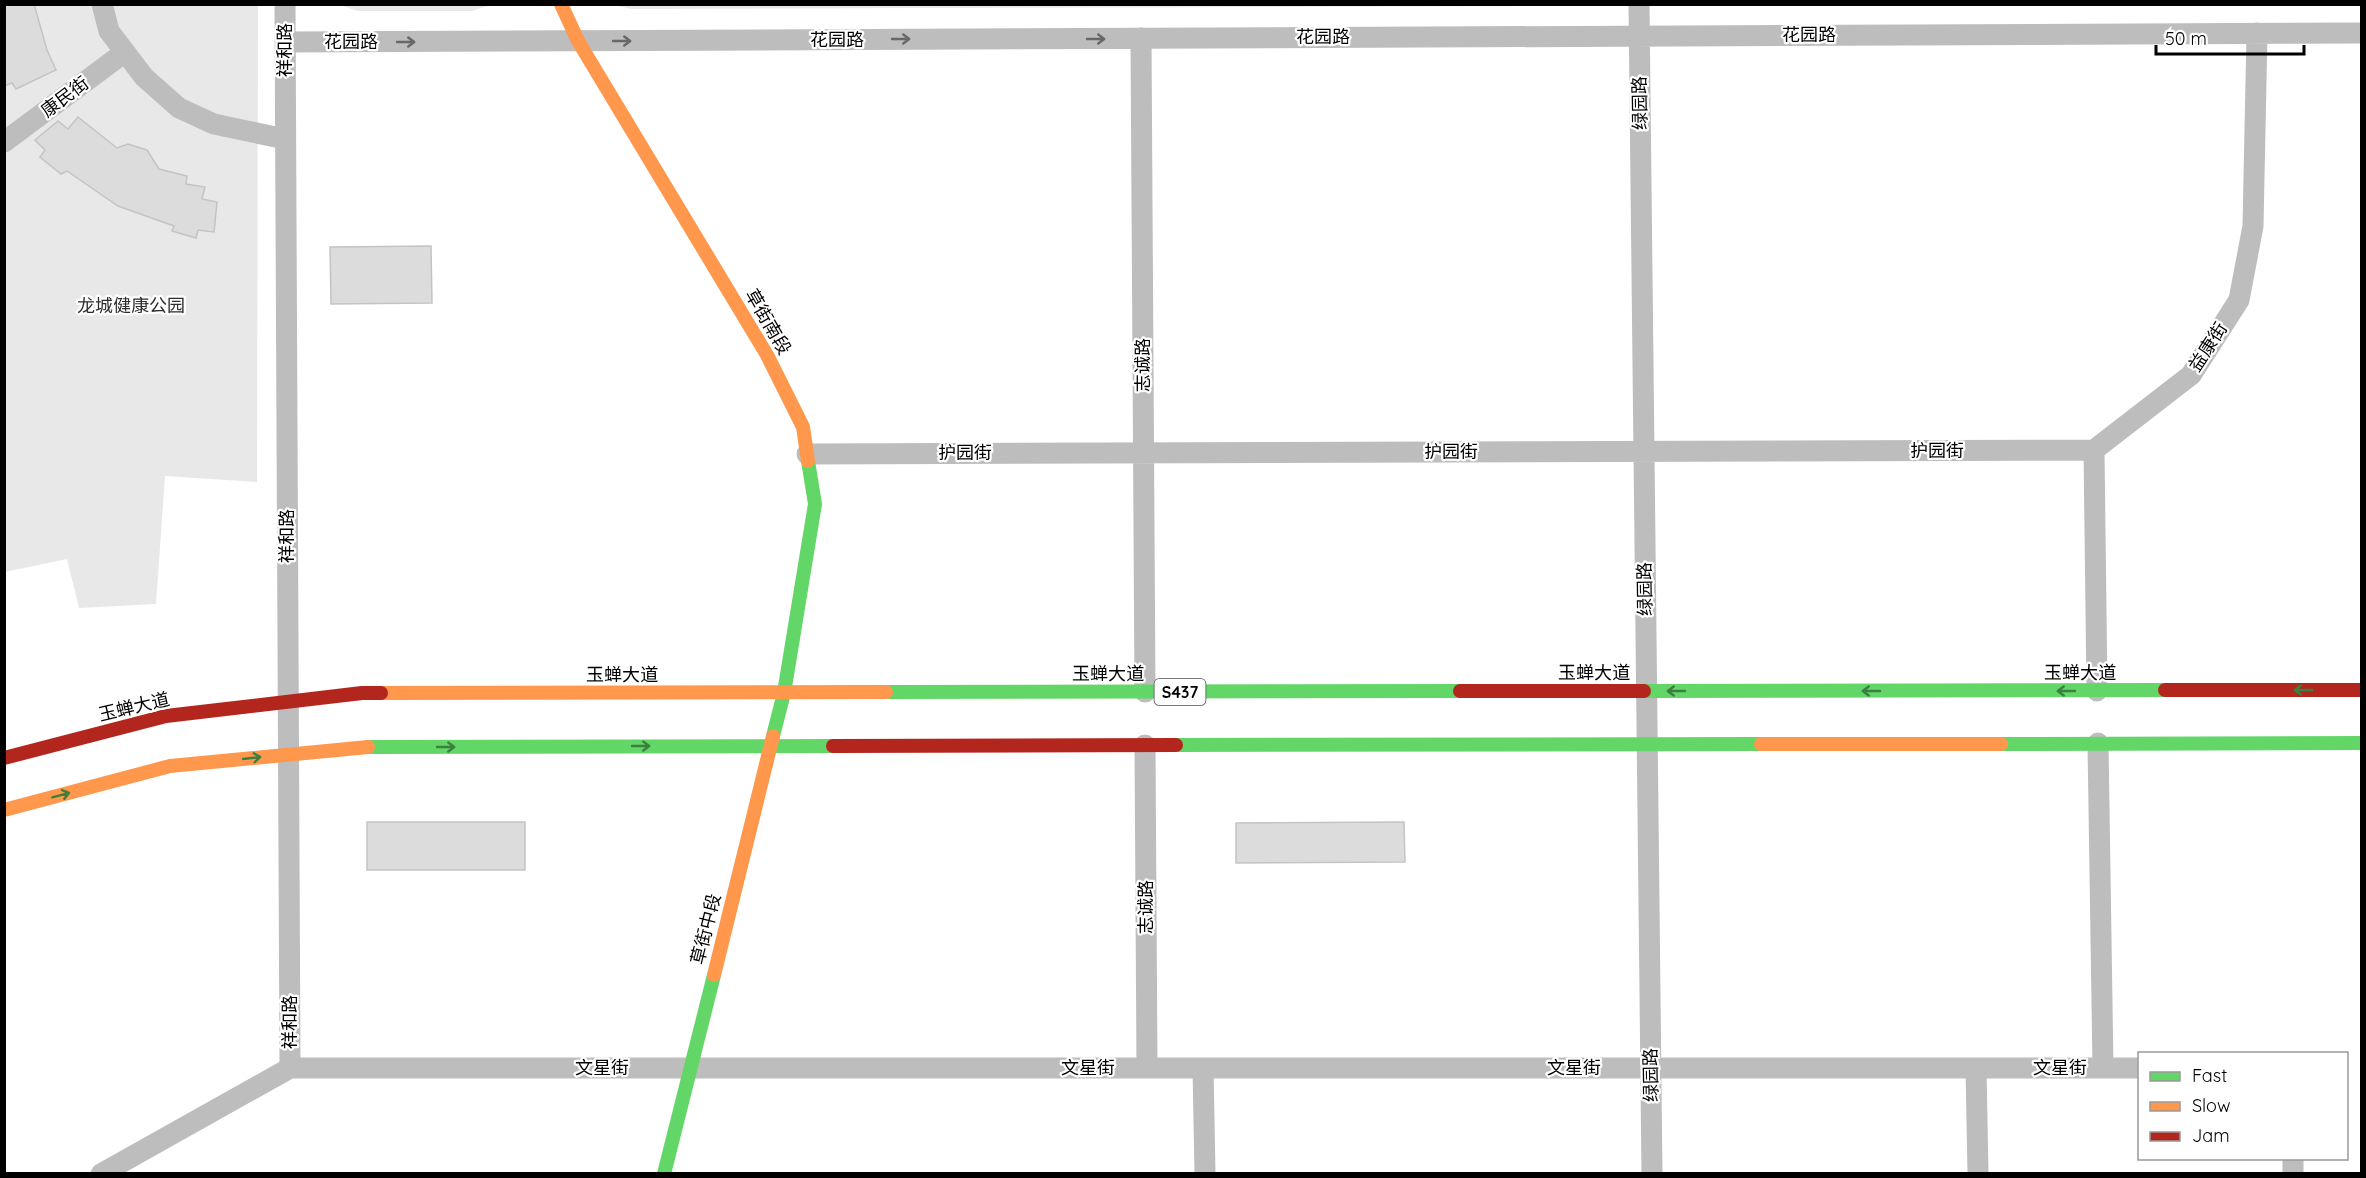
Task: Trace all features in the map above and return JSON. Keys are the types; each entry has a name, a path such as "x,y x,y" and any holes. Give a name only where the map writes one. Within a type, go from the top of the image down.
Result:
{"main road":[{"name":"草街南段","path":"561,4 578,41 767,355 803,426 815,504 784,693"},
{"name":"玉蝉大道","path":"4,759 166,716 362,693 2361,690"},
{"name":"草街中段","path":"664,1173 784,693"},
{"path":"4,810 170,766 362,747 2361,743"}],"street":[{"path":"102,4 109,31 144,77 179,108 214,123 285,139"},
{"name":"祥和路","path":"285,4 290,1068"},
{"name":"绿园路","path":"1639,4 1652,1173"},
{"name":"益康街","path":"2094,450 2191,375 2239,300 2253,226 2257,33"},
{"name":"花园路","path":"285,42 2361,33"},
{"name":"志诚路","path":"1141,38 1145,692"},
{"name":"康民街","path":"4,142 125,52"},
{"path":"2094,450 2097,691"},
{"name":"护园街","path":"807,454 2094,450"},
{"path":"2098,744 2103,1068"},
{"name":"志诚路","path":"1145,745 1147,1068"},
{"name":"文星街","path":"101,1173 290,1068 2138,1068"},
{"path":"1203,1068 1205,1173"},
{"path":"1976,1068 1978,1173"}],"green space":[{"path":"615,4 1569,5 631,9"},
{"name":"龙城健康公园","path":"4,5 258,5 257,482 165,476 156,604 79,608 67,559 5,572"},
{"path":"340,5 490,5 472,11 358,11"}],"building":[{"path":"4,4 34,4 47,50 56,70 16,89 12,83 4,86"},
{"path":"78,117 117,148 128,144 147,150 159,169 187,176 186,184 205,187 202,199 217,202 214,232 198,230 196,238 172,231 174,226 118,206 67,171 61,174 40,157 45,150 35,140 58,121 68,129"},
{"path":"431,246 432,303 331,304 330,247"},
{"path":"367,822 525,822 525,870 367,870"},
{"path":"1404,822 1405,862 1236,863 1236,823"}],"traffic: fast":[{"path":"773,736 784,693 815,504 808,461"},
{"path":"1644,691 2165,690"},
{"path":"886,692 1460,691"},
{"path":"2001,744 2362,743"},
{"path":"1176,745 1761,744"},
{"path":"368,747 833,746"},
{"path":"664,1174 714,975"}],"traffic: slow":[{"path":"561,4 578,41 767,355 803,427 808,461"},
{"path":"381,693 886,692"},
{"path":"714,975 773,736"},
{"path":"1761,744 2001,744"},
{"path":"4,810 170,766 368,747"}],"traffic: jam":[{"path":"2165,690 2362,690"},
{"path":"1460,691 1644,691"},
{"path":"4,758 166,716 362,693 381,693"},
{"path":"833,746 1176,745"}]}
